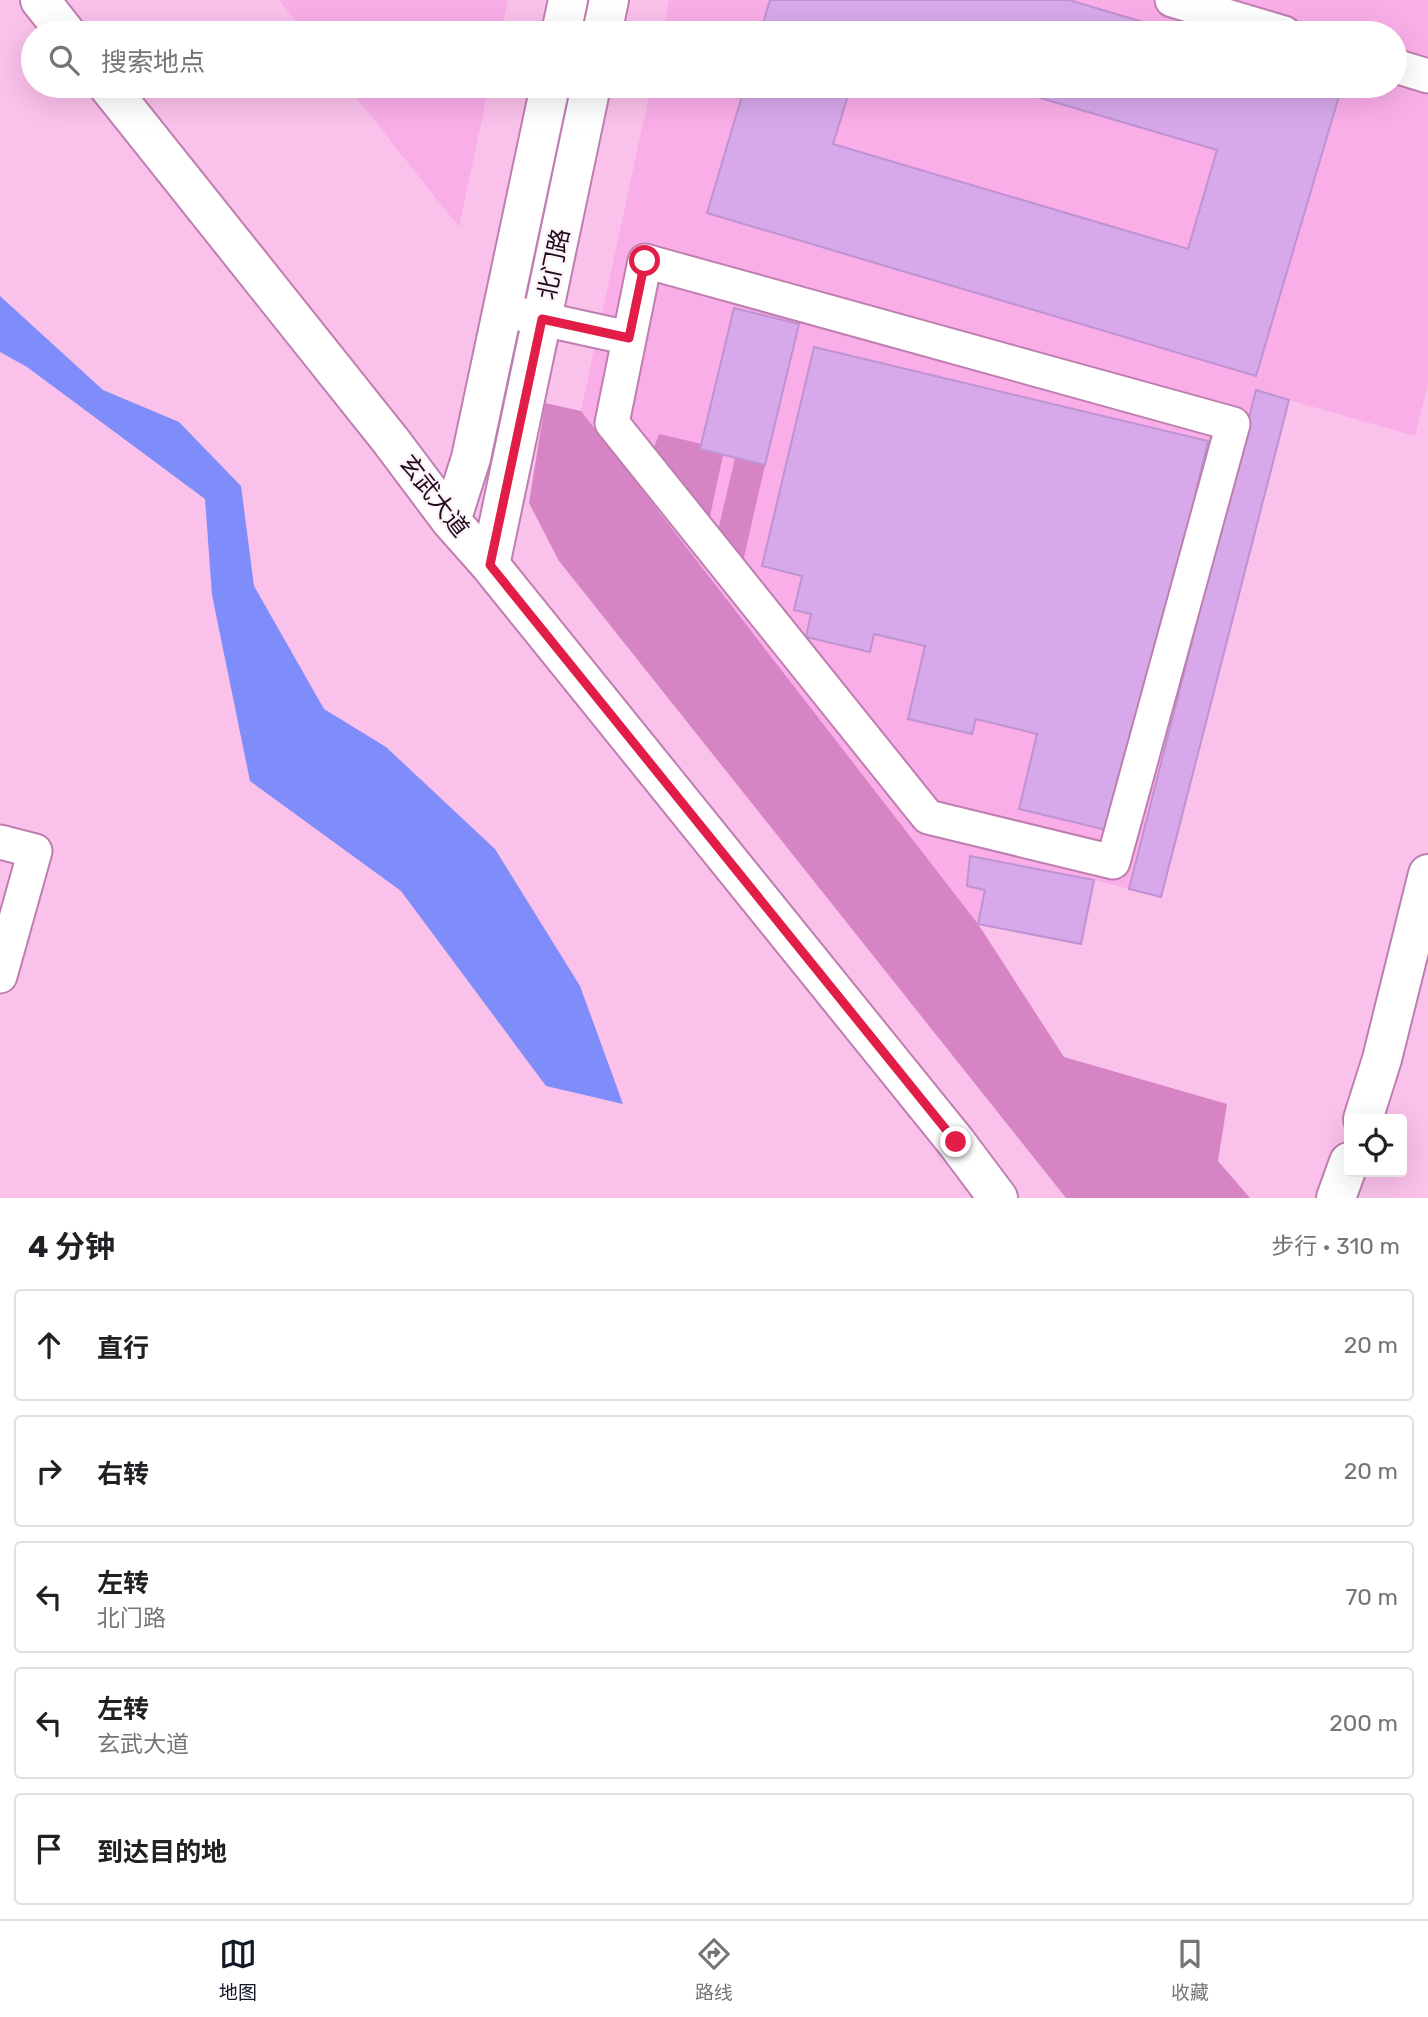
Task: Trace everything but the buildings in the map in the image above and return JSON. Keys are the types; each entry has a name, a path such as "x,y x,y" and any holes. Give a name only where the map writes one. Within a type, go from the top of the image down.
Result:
{"main road":[{"path":"40,0 57,21"},
{"path":"564,21 569,0"},
{"path":"605,21 609,0"},
{"name":"玄武大道","path":"118,98 391,441 451,521 490,565 956,1142 998,1198"},
{"name":"北门路","path":"451,521 471,458 547,98"},
{"name":"北门路","path":"490,565 588,98"},
{"path":"1365,1114 1417,962 1428,874"},
{"path":"1375,1114 1382,1059"},
{"path":"1336,1198 1344,1176"},
{"path":"1362,1198 1365,1177"}],"street":[{"path":"1172,0 1243,21"},
{"path":"1407,70 1428,76"},
{"path":"645,261 1233,424 1114,862 928,817 612,423 629,338 645,261"},
{"path":"503,310 629,338"},
{"path":"0,842 36,851 0,976"}],"shaded area":[{"path":"279,0 508,0 504,21 296,21"},
{"path":"669,0 1428,0 1428,384 1415,436 1289,400 1161,897 1094,880 1081,944 978,924 581,411 648,98 1407,98 1407,21 665,21"},
{"path":"357,98 486,98 459,227"},
{"path":"545,403 581,411 978,924 1064,1057 1227,1104 1218,1161 1250,1198 1066,1198 559,561 529,503"},
{"path":"659,434 702,444 700,449 723,455 708,526 651,456"},
{"path":"735,458 765,465 742,566 717,535"}],"water":[{"path":"0,296 103,390 179,422 241,486 254,586 324,709 386,747 495,849 580,986 623,1104 546,1086 401,891 250,781 212,595 205,499 27,367 0,352"}],"route":[{"path":"645,261 629,338 542,319 490,565 956,1142"}]}
